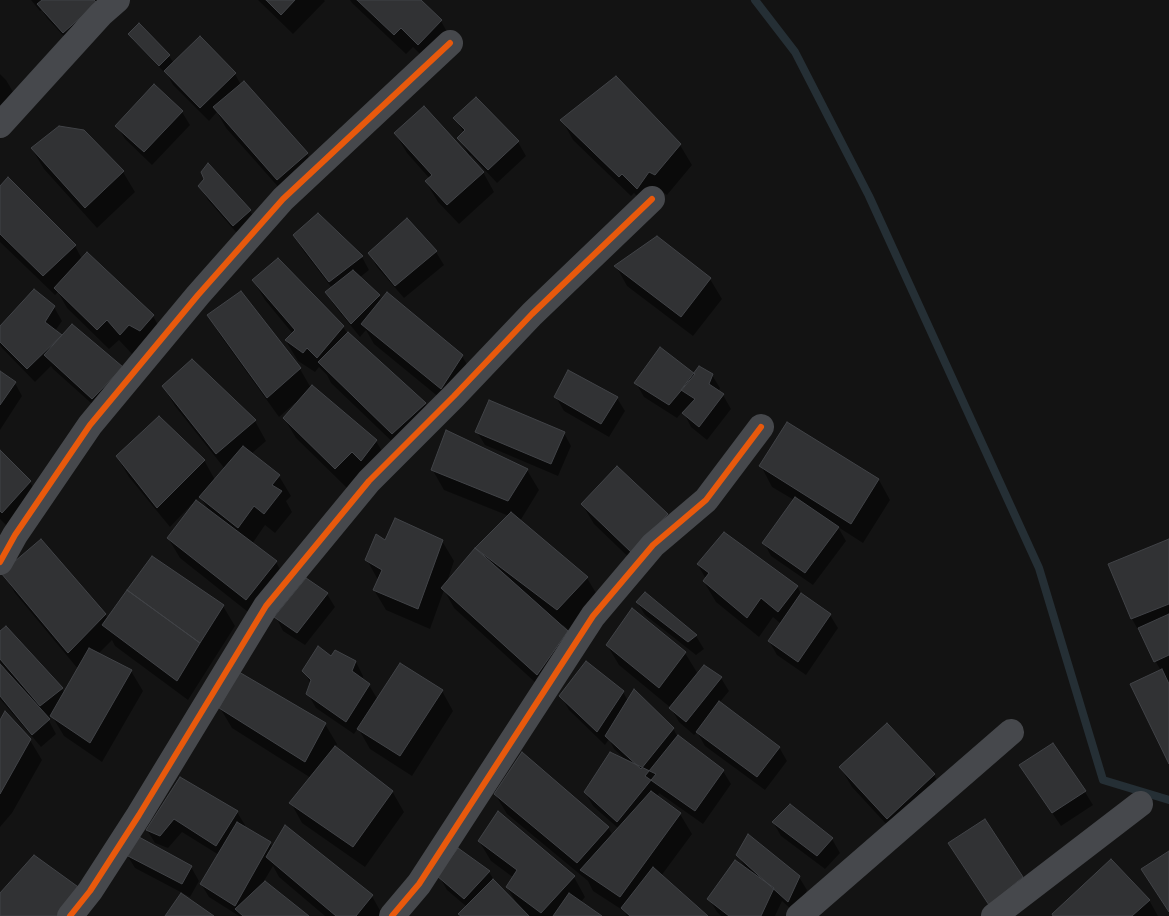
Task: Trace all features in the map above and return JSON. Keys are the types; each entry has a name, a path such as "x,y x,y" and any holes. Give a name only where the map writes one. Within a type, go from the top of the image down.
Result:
{"street":[{"path":"0,125 101,14 117,0"},
{"path":"0,562 15,534 90,426 198,295 284,199 450,43"},
{"path":"70,916 90,891 129,830 266,606 369,481 532,314 652,199"},
{"path":"392,916 418,884 593,616 653,545 706,500 761,427"},
{"path":"799,916 1011,732"},
{"path":"994,916 1140,804"}],"building":[{"path":"42,0 94,0 97,3 63,33 37,4"},
{"path":"266,0 295,0 281,15"},
{"path":"357,0 421,0 442,20 418,45 401,28 394,35"},
{"path":"139,23 170,55 159,66 128,34"},
{"path":"200,36 236,73 200,108 164,71"},
{"path":"616,76 681,144 655,175 649,172 637,189 622,174 619,177 560,120"},
{"path":"244,81 308,153 277,180 213,107"},
{"path":"154,84 183,111 144,152 115,126"},
{"path":"476,97 519,141 488,170 457,138 465,130 453,118"},
{"path":"424,106 484,172 447,205 425,181 432,175 394,133"},
{"path":"59,126 84,130 124,171 85,208 31,148"},
{"path":"208,163 251,210 233,226 198,186 204,179 201,172"},
{"path":"8,177 76,245 43,276 0,234 0,186"},
{"path":"318,213 363,256 329,282 293,235"},
{"path":"407,218 437,251 395,286 368,253"},
{"path":"657,236 711,278 681,317 614,266"},
{"path":"87,252 154,315 140,331 129,325 120,335 107,320 97,330 54,288"},
{"path":"278,258 344,326 317,358 307,348 303,353 285,340 295,330 252,280"},
{"path":"353,270 380,295 351,324 325,292"},
{"path":"34,289 55,306 45,322 62,335 27,369 0,342 0,326"},
{"path":"241,291 301,368 267,398 207,315"},
{"path":"387,292 463,355 441,389 361,324"},
{"path":"72,324 123,367 92,399 44,355"},
{"path":"348,332 426,403 392,434 318,362"},
{"path":"660,347 695,374 669,405 634,383"},
{"path":"192,359 256,420 216,454 162,386"},
{"path":"699,366 713,374 709,384 724,394 699,427 682,413 695,399 681,390"},
{"path":"568,370 618,397 601,424 554,397"},
{"path":"0,371 16,382 0,405"},
{"path":"312,385 377,440 361,461 352,452 335,469 283,418"},
{"path":"489,400 565,432 551,464 475,432"},
{"path":"159,416 205,460 157,508 116,456"},
{"path":"787,422 879,479 851,524 759,466"},
{"path":"446,430 528,469 508,501 431,470"},
{"path":"243,446 280,475 272,485 282,491 264,514 254,506 238,528 199,497"},
{"path":"0,450 31,481 2,513 0,511"},
{"path":"617,466 668,514 632,553 581,504"},
{"path":"795,497 839,527 805,573 762,543"},
{"path":"196,500 277,561 246,600 167,538"},
{"path":"511,512 588,577 557,610 475,548"},
{"path":"395,518 443,540 418,609 373,590 382,570 365,560 376,534 385,540"},
{"path":"724,532 798,586 778,612 761,598 747,618 703,581 709,573 697,564"},
{"path":"41,539 106,614 68,653 1,573"},
{"path":"1169,539 1169,604 1131,619 1108,564"},
{"path":"475,548 568,631 537,675 441,588"},
{"path":"152,556 224,605 200,643 127,590"},
{"path":"306,578 328,593 297,633 274,617"},
{"path":"127,590 200,643 177,681 102,625"},
{"path":"645,592 697,635 688,642 636,602"},
{"path":"801,593 831,614 798,662 768,641"},
{"path":"632,608 686,652 659,688 606,645"},
{"path":"1169,614 1169,655 1154,662 1138,628"},
{"path":"6,626 63,688 40,706 0,659 0,631"},
{"path":"318,646 331,656 335,650 356,661 352,671 370,684 346,722 306,694 311,680 302,671"},
{"path":"89,648 132,670 90,743 50,716"},
{"path":"586,661 624,691 597,732 559,696"},
{"path":"400,663 443,690 400,756 357,729"},
{"path":"0,664 50,719 32,735 0,696"},
{"path":"704,665 722,677 686,722 669,708"},
{"path":"1162,669 1169,684 1169,764 1130,684"},
{"path":"239,672 326,723 305,762 219,708"},
{"path":"634,689 674,728 641,769 605,736"},
{"path":"719,701 780,747 757,777 696,732"},
{"path":"5,711 31,739 0,794 0,720"},
{"path":"887,723 935,774 887,819 839,767"},
{"path":"678,735 724,770 695,811 645,776"},
{"path":"1053,743 1086,791 1052,813 1019,765"},
{"path":"335,746 393,791 353,847 289,803"},
{"path":"522,752 609,827 577,863 494,794"},
{"path":"610,752 656,774 617,822 584,792"},
{"path":"180,777 238,811 216,846 174,819 160,836 146,830"},
{"path":"651,791 681,813 620,897 580,870"},
{"path":"790,804 833,838 817,856 772,822"},
{"path":"498,811 575,876 541,913 506,887 517,870 478,841"},
{"path":"985,819 1023,877 989,905 948,843"},
{"path":"237,822 271,842 235,906 200,884"},
{"path":"285,825 373,895 356,916 336,916 266,857"},
{"path":"748,834 800,876 788,902 736,855"},
{"path":"139,837 192,866 182,884 126,855"},
{"path":"458,848 490,871 464,899 437,876"},
{"path":"1169,851 1169,912 1141,869"},
{"path":"34,855 81,889 57,916 0,916 0,893"},
{"path":"1111,859 1150,900 1132,916 1053,916 1052,914"},
{"path":"735,860 774,888 761,916 729,916 707,899"},
{"path":"653,867 708,916 630,916 621,908"},
{"path":"493,879 529,916 461,916 458,914"},
{"path":"265,881 309,916 243,916 235,909"},
{"path":"181,893 214,916 165,916"},
{"path":"569,893 602,916 553,916"}],"waterway":[{"path":"755,0 795,52 869,196 1039,568 1103,780 1169,800"}],"cycle path":[{"path":"0,562 15,535 90,425 198,295 283,199 450,43"},
{"path":"70,916 90,891 139,815 266,606 369,481 532,314 652,199"},
{"path":"392,916 419,884 593,616 653,545 706,500 761,427"}]}
